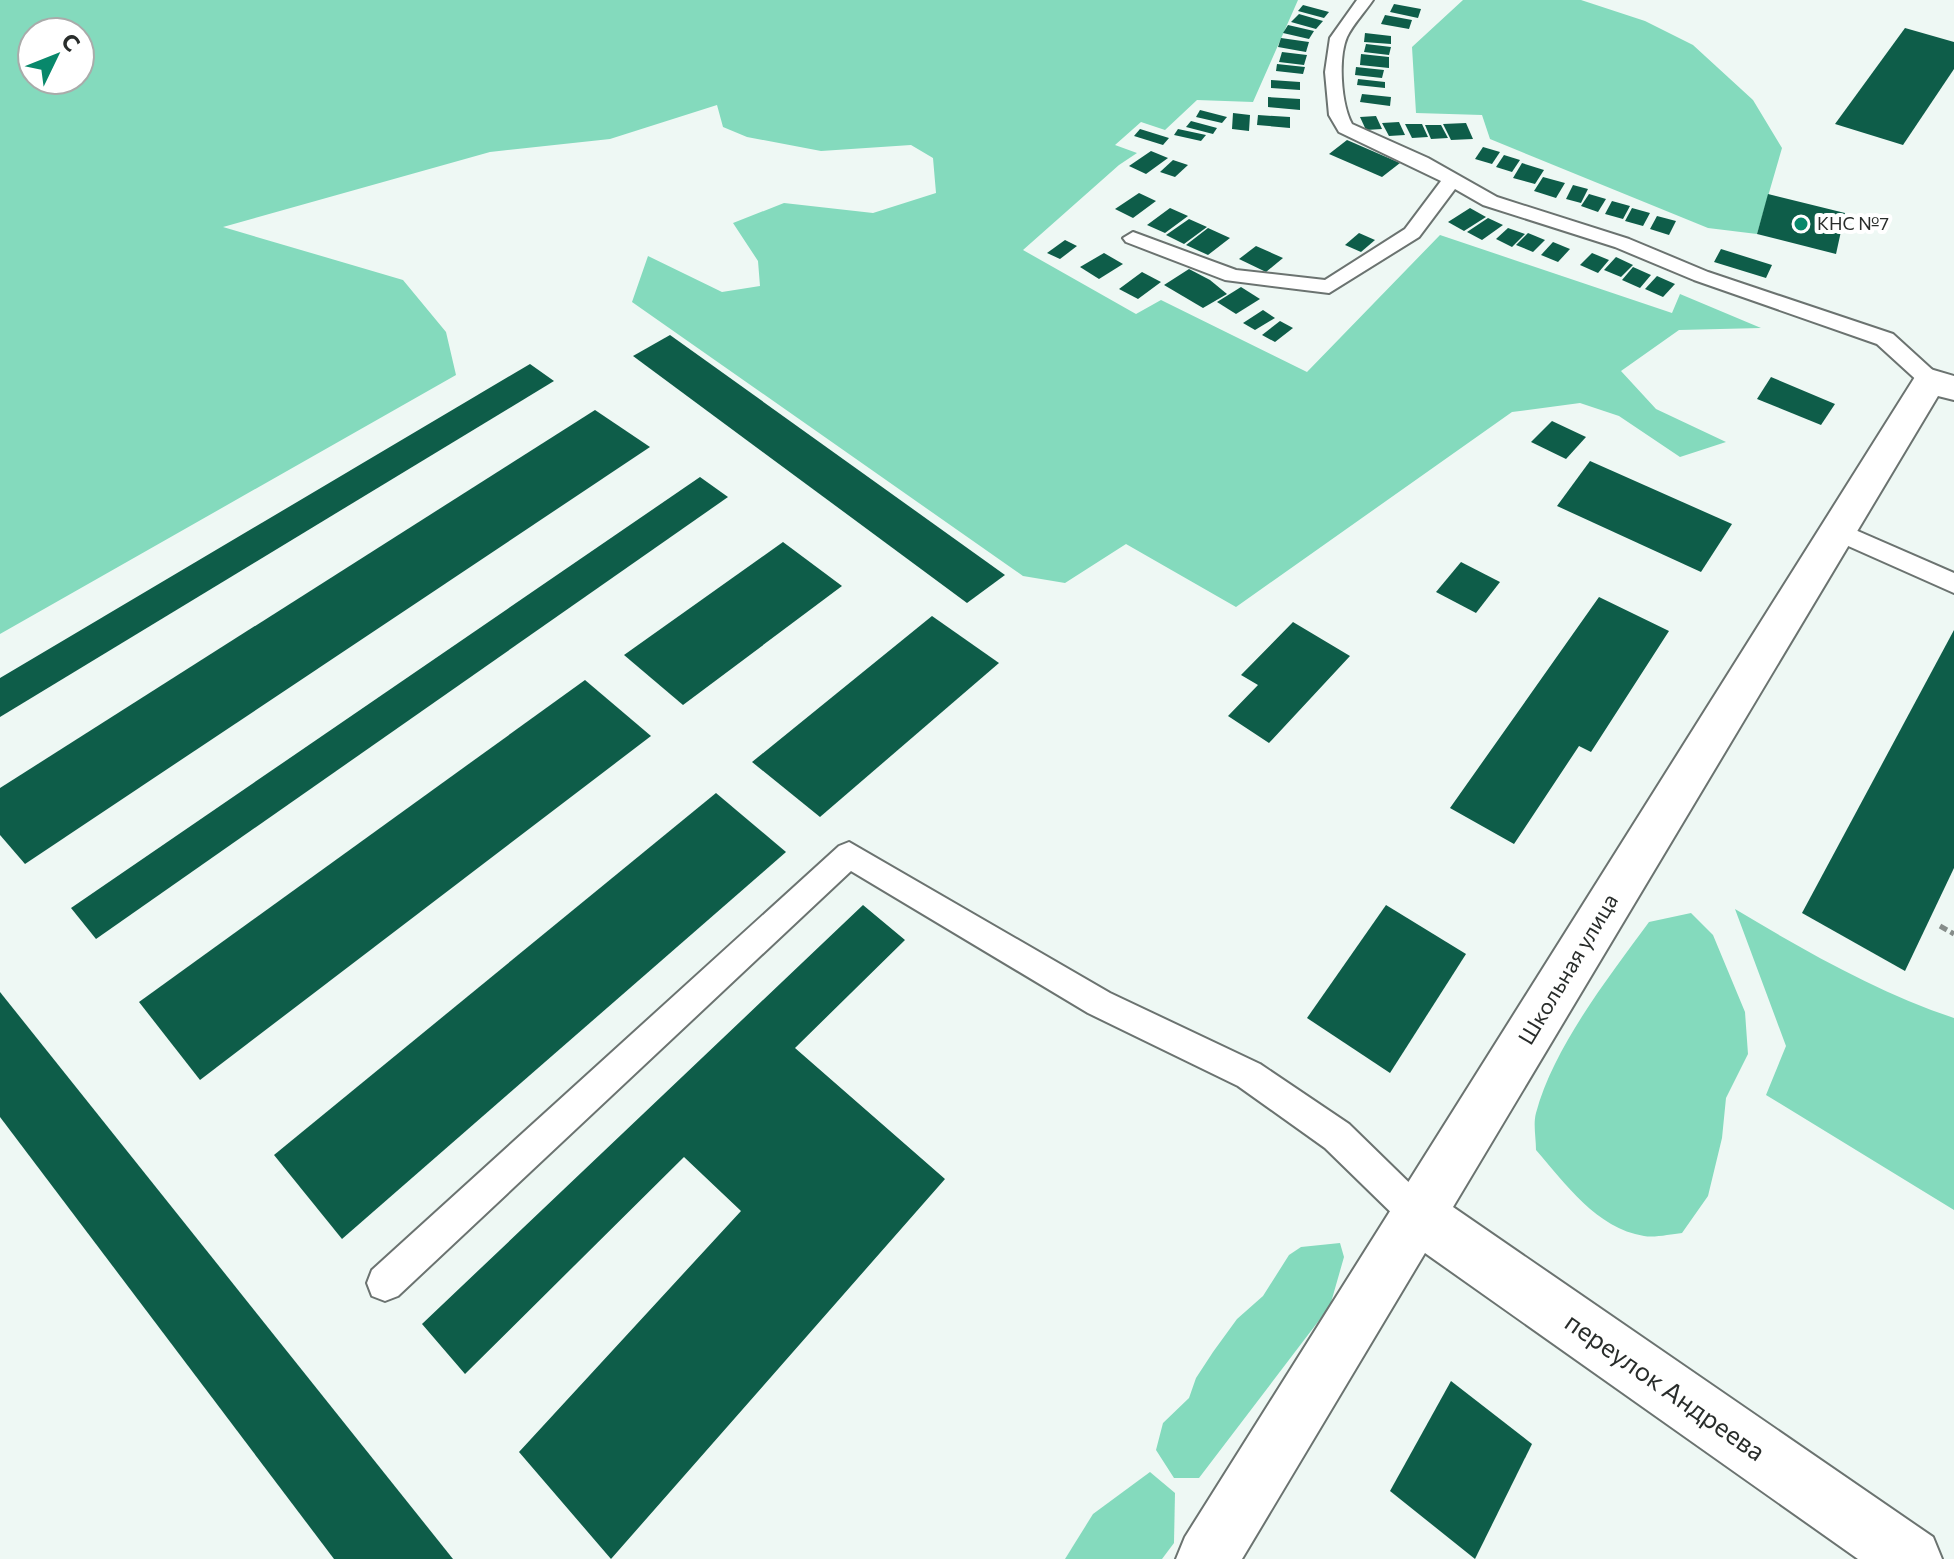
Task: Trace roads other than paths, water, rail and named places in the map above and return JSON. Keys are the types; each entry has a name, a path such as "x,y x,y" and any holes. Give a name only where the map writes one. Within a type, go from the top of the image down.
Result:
{"street":[{"name":"Школьная улица","path":"1207,1559 1837,531 1942,384"},
{"name":"переулок Андреева","path":"1418,1215 1911,1559"}],"lane":[{"path":"1365,0 1338,38 1334,72 1338,115 1345,128 1453,179 1490,201 1622,243 1701,276 1885,339 1942,384"},
{"path":"1133,238 1232,276 1329,287 1412,233 1453,179"},
{"path":"1837,531 1954,584"},
{"path":"385,1283 849,855 1099,1003 1249,1075 1337,1136 1418,1215"}],"place":[{"name":"КНС №7","path":"1801,224"}]}
